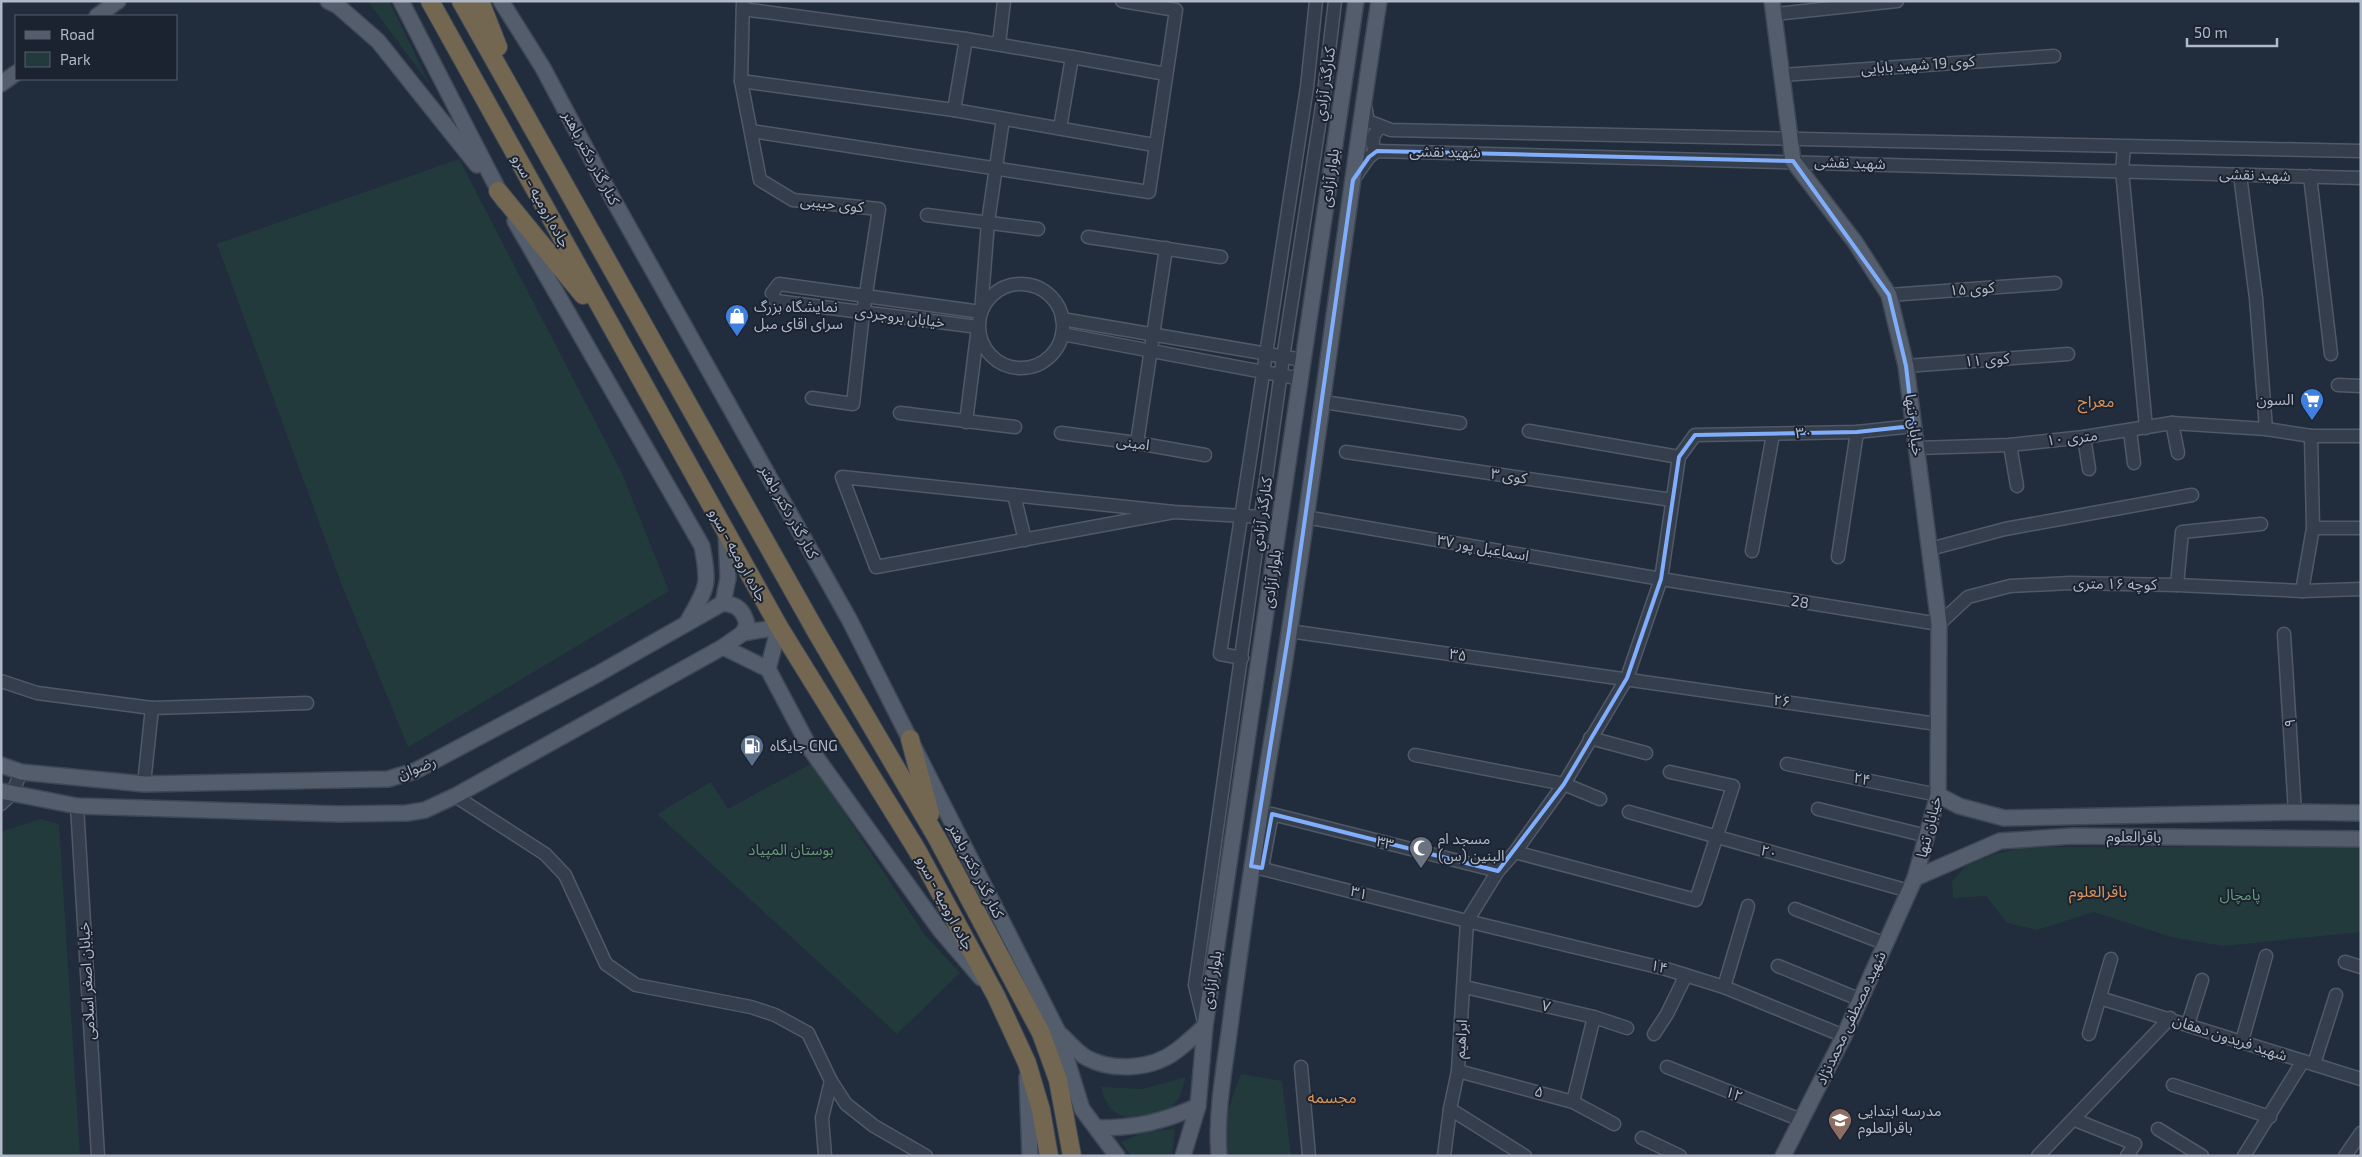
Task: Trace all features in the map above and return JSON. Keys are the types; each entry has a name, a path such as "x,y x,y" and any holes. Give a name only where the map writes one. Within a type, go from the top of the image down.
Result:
{"highway":[{"path":"424,1 453,44"},
{"name":"جاده ارومیه - سرو","path":"430,1 779,627 917,850 996,996 1027,1063 1040,1110 1049,1156"},
{"name":"جاده ارومیه - سرو","path":"461,1 818,633 1050,1033 1072,1156"},
{"path":"480,1 524,110"},
{"path":"498,191 611,328"},
{"path":"910,739 937,838"}],"main road":[{"path":"98,15 118,1"},
{"path":"328,1 338,6 378,41 498,191"},
{"path":"401,1 498,191 702,546 708,573 706,590 688,621"},
{"name":"کنار گذر دکتر باهنر","path":"501,1 543,68 610,194 849,618 910,739 1050,1033"},
{"name":"بلوار آزادی","path":"1183,1156 1198,1106 1205,1026 1356,1"},
{"name":"بلوار آزادی","path":"1219,1156 1218,1143 1224,1075 1257,867 1379,1"},
{"name":"خیابان تنها","path":"1774,8 1793,161 1855,242 1889,295 1906,366 1939,624 1938,795 1912,885"},
{"path":"1,84 15,74"},
{"path":"726,533 728,578 723,603 735,605 744,613 747,624 743,633"},
{"name":"رضوان","path":"1,766 21,772 144,784 388,779 433,763 596,675 688,621 723,603"},
{"path":"5,796 77,806 287,813 407,813 425,810 455,796 723,647 743,633 779,627 768,669"},
{"path":"723,647 768,669 811,750 940,930 996,996"},
{"name":"باقرالعلوم","path":"1938,795 1959,806 2004,818 2295,812 2361,813"},
{"name":"باقرالعلوم","path":"1912,885 2000,841 2073,836 2361,839"},
{"name":"شهید مصطفی محمدنژاد","path":"1783,1156 1844,1036 1912,885"},
{"path":"1050,1033 1087,1058 1111,1065 1133,1067 1154,1062 1175,1053 1205,1026"},
{"path":"1050,1033 1082,1108 1117,1156"},
{"path":"1027,1063 1030,1156"},
{"path":"1097,1128 1128,1128 1154,1123 1170,1119 1198,1106"}],"street":[{"path":"998,44 1004,1"},
{"path":"1122,1 1176,10 1166,74 1154,145 1149,192 751,131 740,80 743,5 998,44 1166,74"},
{"path":"1242,658 1220,654 1307,87 1316,1"},
{"name":"کنارگذر آزادي","path":"1205,1026 1195,985 1283,358 1324,93 1335,1"},
{"path":"1774,8 1897,1"},
{"path":"954,110 966,40"},
{"name":"کوی 19 شهید بابایی","path":"1782,74 2054,56"},
{"path":"1060,128 1072,57"},
{"path":"740,80 954,110 1154,145"},
{"path":"1353,180 1370,157 1377,151 1374,149 1373,137 1381,127 1368,121 1364,99"},
{"path":"966,422 981,312 988,222 1003,119"},
{"name":"شهید نقشی","path":"1381,127 1391,130 1789,140 2361,151"},
{"name":"کوی حبیبی","path":"751,131 760,180 793,200 879,209 866,298"},
{"path":"2124,146 2122,170 2146,428"},
{"name":"شهید نقشی","path":"1377,151 2361,178"},
{"path":"2240,175 2256,298 2266,429"},
{"path":"2310,176 2331,354"},
{"path":"927,215 1038,229"},
{"path":"1088,237 1221,257"},
{"path":"1137,443 1166,248"},
{"name":"کوی ۱۵","path":"1889,295 2055,283"},
{"name":"خیابان بروجردی","path":"978,327 776,301 772,293 779,284 866,298 981,312"},
{"path":"978,327 981,340 993,357 1010,367 1024,368 1037,365 1049,357 1057,347 1062,334 1062,319 1058,306 1049,295 1038,288 1024,284 1010,285 998,291 987,300 981,312"},
{"path":"812,398 853,404 866,298"},
{"path":"1062,319 1303,360"},
{"path":"1062,334 1151,350 1262,374 1301,379"},
{"name":"کوی ۱۱","path":"1906,366 2068,354"},
{"path":"2338,384 2361,386"},
{"path":"1324,402 1460,423"},
{"path":"900,413 1015,427"},
{"path":"2172,423 2178,453"},
{"name":"۱۰ متری","path":"1917,448 2010,444 2084,437 2172,423 2266,429 2311,436 2361,436"},
{"name":"۳۰","path":"1678,457 1695,435 1857,432 1914,426"},
{"path":"1466,921 1498,871 1515,852 1564,784 1627,678 1661,579 1678,457 1529,431"},
{"path":"2130,431 2134,463"},
{"path":"1838,557 1857,432"},
{"name":"امینی","path":"1061,433 1137,443 1205,455"},
{"path":"1752,551 1773,434"},
{"path":"2302,592 2313,528 2311,436"},
{"path":"2084,437 2090,469"},
{"path":"2010,444 2017,486"},
{"name":"کوی ۳","path":"1346,452 1672,500"},
{"path":"1174,512 876,567 842,477 1174,512 1262,517"},
{"path":"1014,495 1025,540"},
{"path":"1930,549 2005,529 2192,495"},
{"name":"اسماعیل پور ۳۷","path":"1305,517 1661,579"},
{"path":"2177,585 2182,532 2261,524"},
{"path":"2313,528 2361,528"},
{"name":"28","path":"1661,579 1939,624"},
{"name":"کوچه ۱۶ متری","path":"1939,624 1968,597 2010,586 2070,583 2177,585 2302,592 2361,589"},
{"name":"۳۵","path":"1289,631 1627,678"},
{"name":"۹","path":"2284,634 2295,812"},
{"name":"۲۶","path":"1627,678 1937,724"},
{"path":"1,682 37,693 152,708 307,704"},
{"path":"144,784 152,708"},
{"path":"1590,738 1646,753"},
{"path":"1415,755 1564,784 1600,799"},
{"name":"۲۴","path":"1787,764 1938,795"},
{"path":"5,796 21,772"},
{"path":"1515,852 1696,900 1733,786 1670,772"},
{"path":"455,796 545,854 565,875 606,964 621,977 636,985 751,1007 775,1016 808,1033 831,1081 846,1104 874,1126 926,1156"},
{"name":"خیابان اصغر اسلامی","path":"77,806 98,1156"},
{"path":"1818,808 1927,836"},
{"name":"۲۰","path":"1629,812 1717,837 1912,885"},
{"name":"۳۳","path":"1257,867 1272,814 1498,871"},
{"name":"۳۱","path":"1257,867 1466,921"},
{"path":"1724,987 1748,906"},
{"path":"1795,909 1886,944"},
{"name":"۱۴","path":"1466,921 1686,975 1724,987 1844,1036"},
{"name":"ابراهیم","path":"1444,1156 1450,1109 1458,1071 1465,986 1466,921"},
{"path":"2242,1041 2266,956"},
{"path":"2089,1034 2111,959"},
{"path":"2345,962 2361,967"},
{"path":"1778,966 1861,1000"},
{"path":"1654,1034 1667,1014 1686,975"},
{"path":"2188,1024 2202,980"},
{"name":"۷","path":"1465,986 1627,1028"},
{"path":"2244,1156 2309,1062 2336,995"},
{"name":"شهید فریدون دهقان","path":"2100,998 2361,1078"},
{"path":"1573,1102 1594,1018"},
{"path":"2038,1156 2170,1018"},
{"name":"۱۲","path":"1667,1067 1801,1120"},
{"path":"1301,1068 1309,1156"},
{"name":"۵","path":"1458,1071 1573,1102 1614,1124"},
{"path":"825,1156 822,1118 831,1081"},
{"path":"2173,1085 2270,1116"},
{"path":"1450,1109 1525,1156"},
{"path":"2074,1120 2134,1144 2127,1156"},
{"path":"2158,1129 2202,1156"},
{"path":"2345,1156 2361,1133"},
{"path":"1642,1138 1680,1156"}],"highlighted area":[{"path":"1377,151 1388,151 1793,161 1889,295 1906,366 1913,426 1857,432 1695,435 1679,457 1661,579 1627,678 1564,784 1498,871 1272,814 1262,868 1251,866 1289,631 1353,180 1369,157"}],"green space":[{"path":"366,1 389,1 430,85 370,4"},
{"path":"459,159 621,471 669,591 408,747 343,588 217,244"},
{"name":"بوستان المپیاد","path":"812,763 924,934 960,973 897,1034 657,814 711,782 728,809"},
{"path":"40,819 59,824 80,1156 1,1156 1,832"},
{"name":"پامچال","path":"2361,846 2361,932 2223,946 2171,937 2094,912 2037,930 2007,923 1986,896 1953,898 1952,881 1966,866 1995,854 2026,847"},
{"path":"1241,1074 1282,1081 1291,1156 1227,1156 1225,1146 1226,1125 1230,1104"},
{"path":"1186,1077 1179,1098 1166,1114 1143,1118 1128,1117 1114,1112 1106,1102 1101,1087 1143,1089"},
{"path":"1175,1129 1172,1156 1131,1156 1121,1142 1144,1132"}],"place":[{"name":"نمایشگاه بزرگ سرای اقای مبل","path":"737,337"},
{"name":"السون","path":"2312,421"},
{"name":"جایگاه CNG","path":"752,767"},
{"name":"مسجد ام البنین (س)","path":"1421,869"},
{"name":"مدرسه ابتدایی باقرالعلوم","path":"1840,1141"}],"district":[{"name":"معراج","path":"2096,401"},
{"name":"باقرالعلوم","path":"2098,891"},
{"name":"مجسمه","path":"1332,1097"}]}
